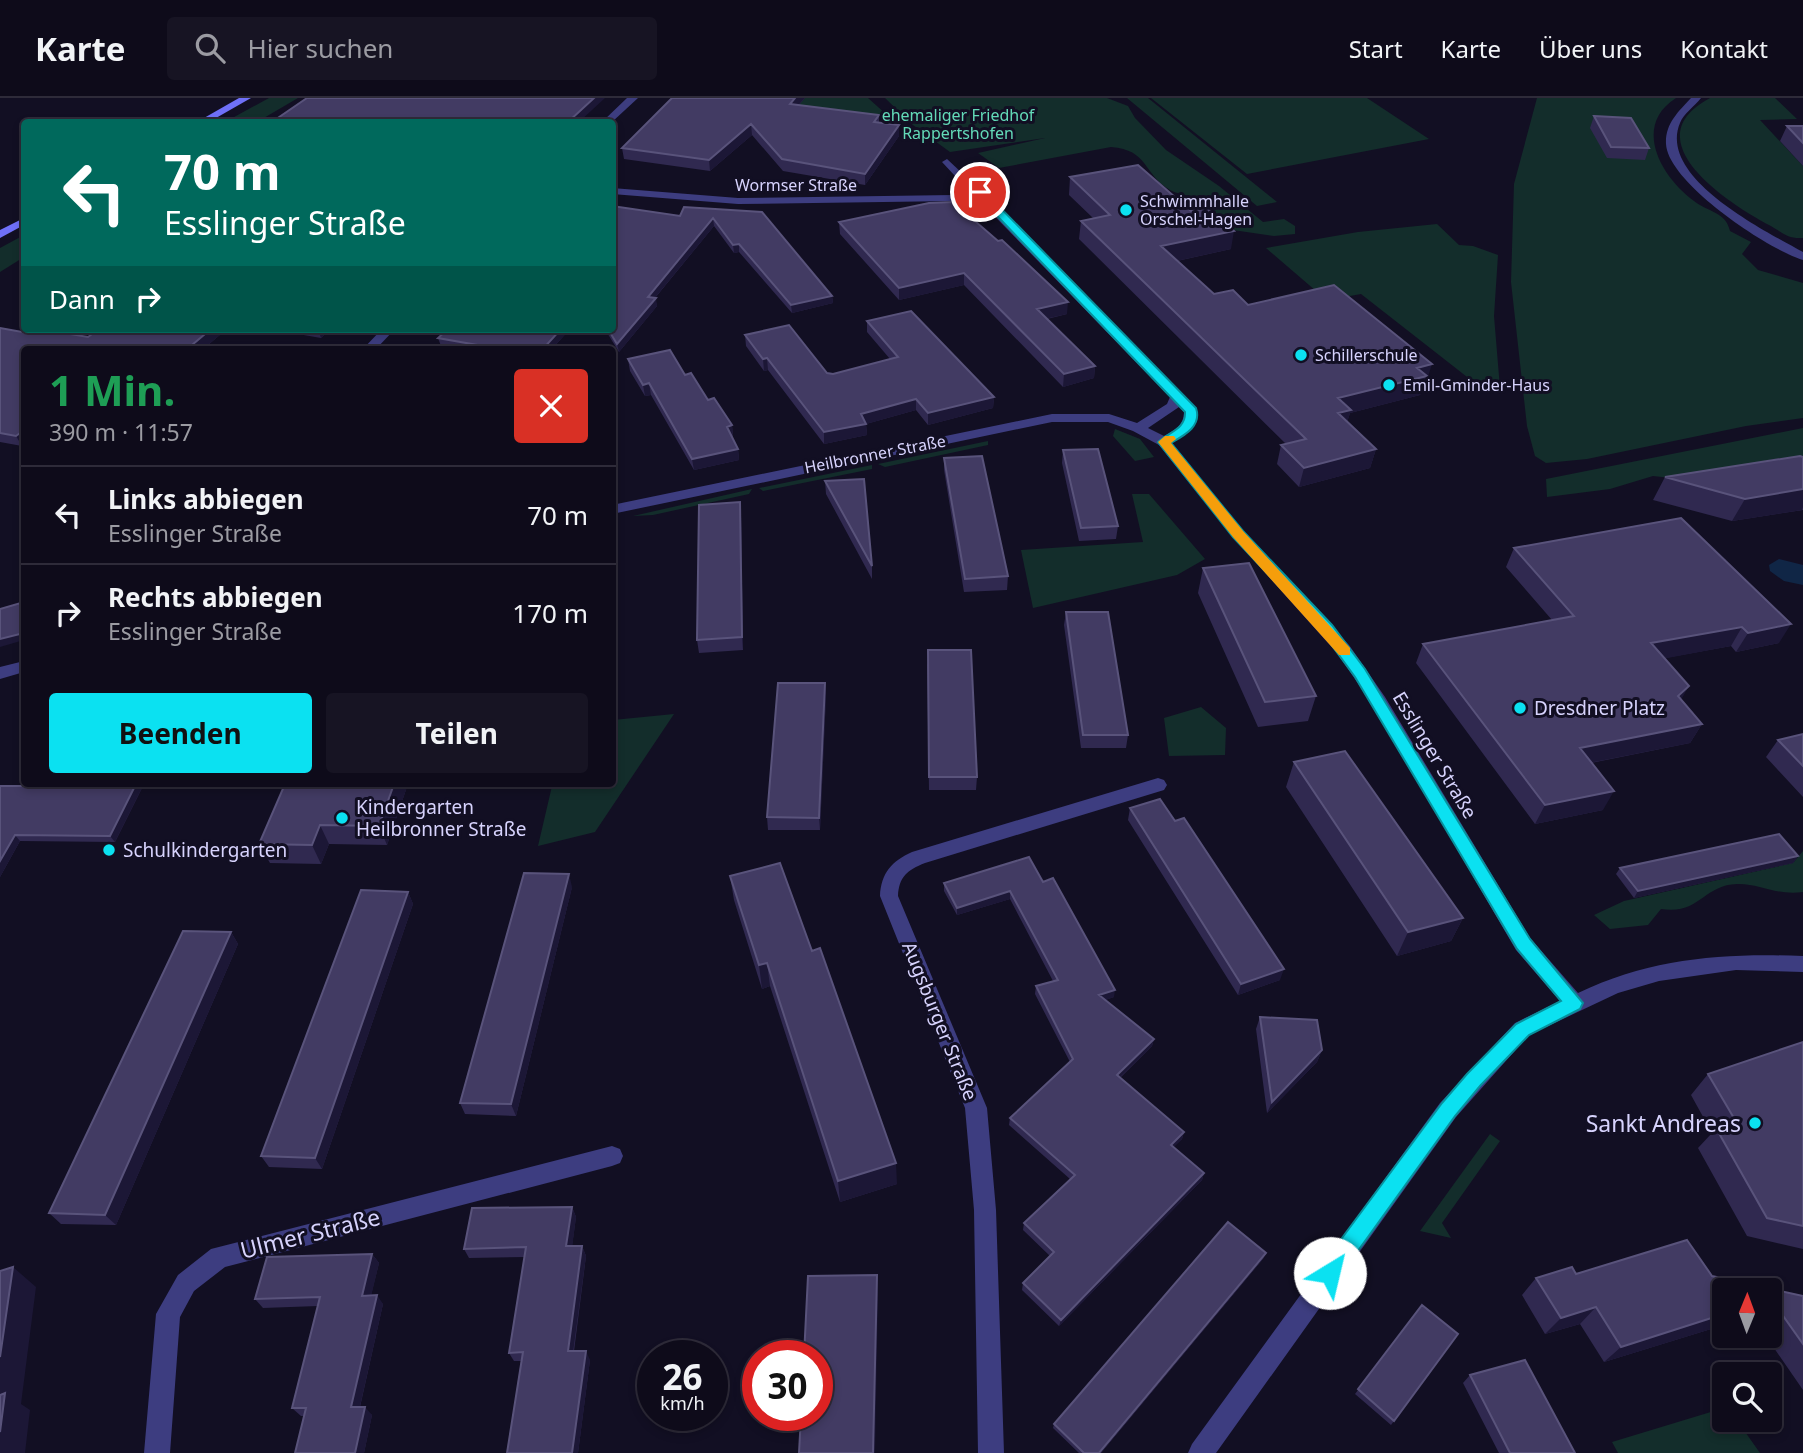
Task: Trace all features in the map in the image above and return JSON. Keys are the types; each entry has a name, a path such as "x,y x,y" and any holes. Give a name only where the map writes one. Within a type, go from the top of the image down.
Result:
{"main road":[{"path":"208,119 246,98"},
{"path":"0,234 21,223"}],"street":[{"path":"610,119 634,98"},
{"path":"1696,98 1677,114 1669,132 1672,153 1677,164 1701,191 1803,257"},
{"path":"947,162 980,192 1191,411 1192,420 1185,430 1164,442"},
{"name":"Wormser Straße","path":"616,191 738,201 953,198 980,192"},
{"path":"372,346 385,333"},
{"path":"1138,428 1173,406 1177,397"},
{"name":"Heilbronner Straße","path":"616,509 1052,418 1094,416 1138,428"},
{"name":"Esslinger Straße","path":"1138,428 1164,442 1238,534 1327,629 1360,673 1523,944 1574,1003"},
{"path":"0,673 21,668"},
{"name":"Augsburger Straße","path":"991,1453 985,1210 976,1108 889,896 889,881 897,866 919,857 1158,785"},
{"path":"1201,1453 1448,1110 1522,1029 1613,986 1659,974 1736,962 1803,964"},
{"name":"Ulmer Straße","path":"157,1453 169,1314 186,1283 219,1257 612,1156"}],"green space":[{"path":"269,98 298,98 262,119 230,119"},
{"path":"684,98 868,98 887,115"},
{"name":"ehemaliger Friedhof Rappertshofen","path":"885,98 1107,98 1128,106 1135,118 1166,150 1219,186 1263,222 1284,219 1295,226 1295,234 1274,236 1226,229 1206,203 1170,190 1154,177 1139,157 1123,149 1111,147 999,168 978,153 1045,138 950,152 913,125"},
{"path":"1127,98 1148,98 1277,202 1257,206"},
{"path":"1151,98 1367,98 1429,139 1247,174"},
{"path":"1537,98 1676,98 1663,109 1656,123 1654,137 1656,151 1671,179 1694,201 1721,216 1730,231 1751,242 1742,254 1758,270 1803,283 1803,418 1746,426 1587,459 1546,463 1535,456 1527,426 1511,282 1514,184"},
{"path":"1710,98 1775,98 1797,119 1760,120 1803,166 1803,238 1785,234 1751,215 1711,186 1694,169 1683,151 1680,132 1688,115"},
{"path":"1437,224 1459,245 1473,246 1498,255 1494,316 1500,388 1485,391 1361,294 1333,299 1323,297 1266,248 1358,232"},
{"path":"21,237 21,259 0,272 0,248"},
{"path":"1803,428 1803,464 1782,458 1671,478 1653,476 1610,489 1547,497 1546,479"},
{"path":"1115,429 1140,439 1154,457 1135,461 1113,436"},
{"path":"988,441 988,445 885,467 878,464"},
{"path":"872,465 872,469 763,491 759,488"},
{"path":"752,489 749,494 653,515 633,516"},
{"path":"1132,494 1149,494 1205,559 1177,575 1033,608 1021,550 1143,542"},
{"path":"1201,707 1226,728 1225,755 1169,756 1164,718"},
{"path":"674,714 595,832 538,846 552,787 616,787 616,720"},
{"path":"1803,851 1803,892 1784,892 1745,884 1726,886 1685,908 1661,909 1648,925 1610,929 1594,915 1624,901 1793,863"},
{"path":"1490,1134 1500,1141 1442,1223 1451,1238 1420,1231"},
{"path":"1712,1412 1712,1432 1745,1432 1760,1453 1618,1453 1612,1442"}],"water":[{"path":"1779,559 1803,565 1803,585 1784,581 1770,571 1769,565"}],"building":[{"path":"307,98 594,98 571,119 276,119"},
{"path":"672,98 795,98 790,104 879,115 874,122 899,125 865,174 782,159 751,124 709,160 622,148"},
{"path":"1594,116 1631,118 1649,148 1611,147"},
{"path":"1787,126 1803,126 1803,143"},
{"path":"1138,165 1191,211 1207,208 1234,231 1161,246 1214,294 1233,290 1248,305 1334,285 1432,364 1417,368 1427,376 1338,398 1351,410 1338,413 1376,449 1304,468 1281,445 1306,439 1081,221 1110,215 1070,177"},
{"path":"953,202 998,241 1002,240 1068,302 1037,309 1095,366 1064,374 964,273 899,288 839,222 929,203"},
{"path":"616,207 680,216 684,207 762,212 832,296 791,305 739,244 733,245 713,218 648,297 656,298 617,344 610,333 616,333"},
{"path":"911,311 994,397 928,413 916,399 861,414 866,424 824,432 767,358 763,359 745,335 789,325 827,373 833,374 898,357 867,321"},
{"path":"0,328 21,333 64,333 88,337 94,333 206,333 191,346 21,346 21,432 16,436 0,433"},
{"path":"444,333 557,333 546,346 483,346 438,338"},
{"path":"670,350 685,375 691,373 708,400 714,398 732,425 727,427 738,449 692,459 649,383 643,385 628,359"},
{"path":"1098,449 1118,526 1081,528 1063,450"},
{"path":"982,456 1008,576 965,579 944,458"},
{"path":"1803,457 1803,489 1745,499 1665,477"},
{"path":"864,479 872,566 825,481"},
{"path":"740,502 742,637 697,640 699,505"},
{"path":"1681,518 1791,624 1748,633 1742,627 1651,643 1689,686 1678,696 1702,724 1580,748 1614,791 1545,805 1423,644 1574,616 1514,548"},
{"path":"1249,563 1316,696 1265,702 1203,568"},
{"path":"21,603 21,634 0,639 0,609"},
{"path":"1066,612 1108,612 1128,735 1083,735"},
{"path":"928,650 971,650 977,777 929,777"},
{"path":"778,683 825,683 819,818 767,817"},
{"path":"1803,734 1803,766 1778,740"},
{"path":"1345,751 1463,918 1408,932 1294,762"},
{"path":"0,786 134,787 110,836 15,835 0,861"},
{"path":"284,787 393,787 379,826 320,825 312,845 259,844"},
{"path":"1160,799 1175,821 1184,818 1284,969 1241,984 1130,808"},
{"path":"1779,834 1798,856 1638,891 1620,868"},
{"path":"1029,857 1043,882 1053,878 1115,990 1099,995 1154,1039 1117,1075 1184,1132 1171,1145 1204,1173 1061,1320 1023,1283 1054,1252 1024,1223 1075,1175 1010,1118 1073,1059 1036,986 1058,980 1010,891 957,908 944,883"},
{"path":"780,863 812,951 820,948 896,1163 838,1181 767,963 759,965 730,876"},
{"path":"524,873 569,874 511,1104 460,1103"},
{"path":"361,890 408,892 315,1158 261,1156"},
{"path":"183,931 231,932 105,1215 49,1213"},
{"path":"1260,1017 1317,1020 1322,1050 1272,1102"},
{"name":"Sankt Andreas","path":"1803,1042 1803,1226 1767,1218 1716,1128 1738,1125 1708,1074"},
{"path":"572,1207 566,1246 582,1246 568,1351 586,1351 572,1453 507,1453 523,1352 509,1353 526,1247 464,1249 472,1208"},
{"path":"1228,1222 1266,1253 1099,1453 1084,1453 1054,1424"},
{"path":"1687,1240 1712,1276 1721,1278 1712,1278 1712,1318 1621,1347 1596,1307 1561,1318 1536,1278 1572,1267 1576,1274"},
{"path":"372,1254 362,1296 377,1295 351,1407 365,1407 355,1453 295,1453 306,1408 292,1408 320,1297 255,1299 267,1257"},
{"path":"13,1267 0,1357 0,1271"},
{"path":"877,1275 873,1453 799,1453 800,1431 833,1431 833,1340 805,1340 808,1276"},
{"path":"1782,1291 1803,1296 1803,1344 1782,1314"},
{"path":"1422,1305 1458,1334 1394,1421 1358,1389"},
{"path":"1525,1360 1575,1453 1510,1453 1470,1375"},
{"path":"5,1393 0,1432 0,1395"}],"slow traffic":[{"path":"1170,439 1164,442 1238,534 1327,629 1344,652"}],"place":[{"name":"Schwimmhalle Orschel-Hagen","path":"1126,210"},
{"name":"Schillerschule","path":"1301,355"},
{"name":"Emil-Gminder-Haus","path":"1389,385"},
{"name":"Dresdner Platz","path":"1520,708"},
{"name":"Kindergarten Heilbronner Straße","path":"342,818"},
{"name":"Schulkindergarten","path":"109,850"},
{"name":"Sankt Andreas","path":"1755,1123"}],"route":[{"path":"980,192 1191,411 1192,420 1185,430 1164,442 1238,534 1327,629 1360,673 1523,944 1574,1003 1522,1029 1474,1080 1448,1110 1330,1273"}]}
